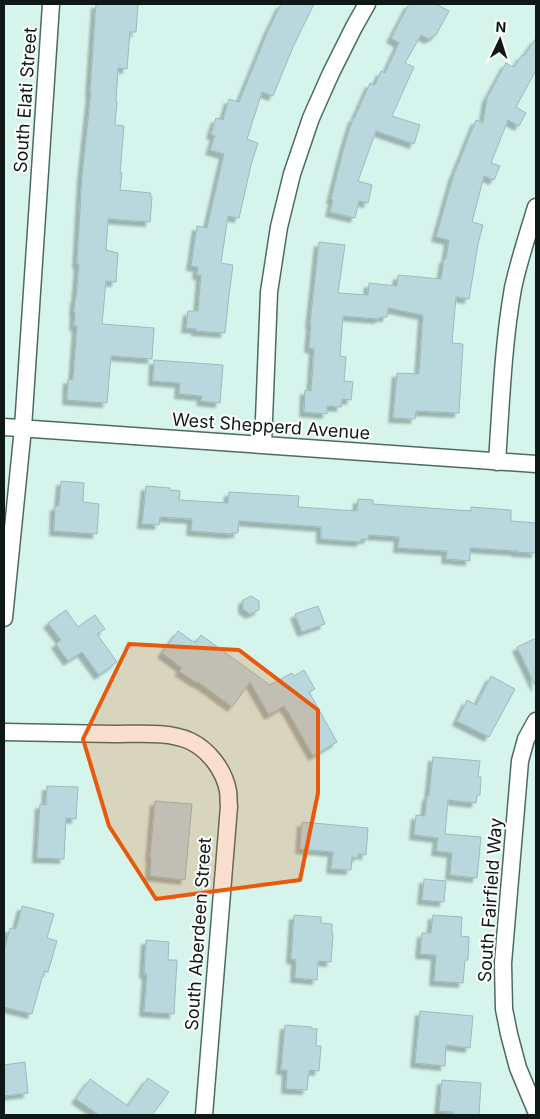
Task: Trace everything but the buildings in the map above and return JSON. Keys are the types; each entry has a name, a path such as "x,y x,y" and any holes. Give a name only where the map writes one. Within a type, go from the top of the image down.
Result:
{"street":[{"name":"South Elati Street","path":"4,618 23,428 51,4"},
{"path":"264,445 269,292 279,227 292,174 311,118 330,73 368,4"},
{"path":"497,462 505,345 514,286 523,248 536,207"},
{"name":"West Shepperd Avenue","path":"4,427 536,464"},
{"name":"South Fairfield Way","path":"536,721 526,740 520,761 503,963 504,1010 509,1034 518,1068 536,1111"},
{"name":"South Aberdeen Street","path":"4,732 153,734 178,737 202,749 213,759 224,778 228,791 229,806 226,823 204,1115"}],"highlighted area":[{"path":"129,644 239,650 318,710 318,793 300,880 156,899 109,826 83,739"}]}
